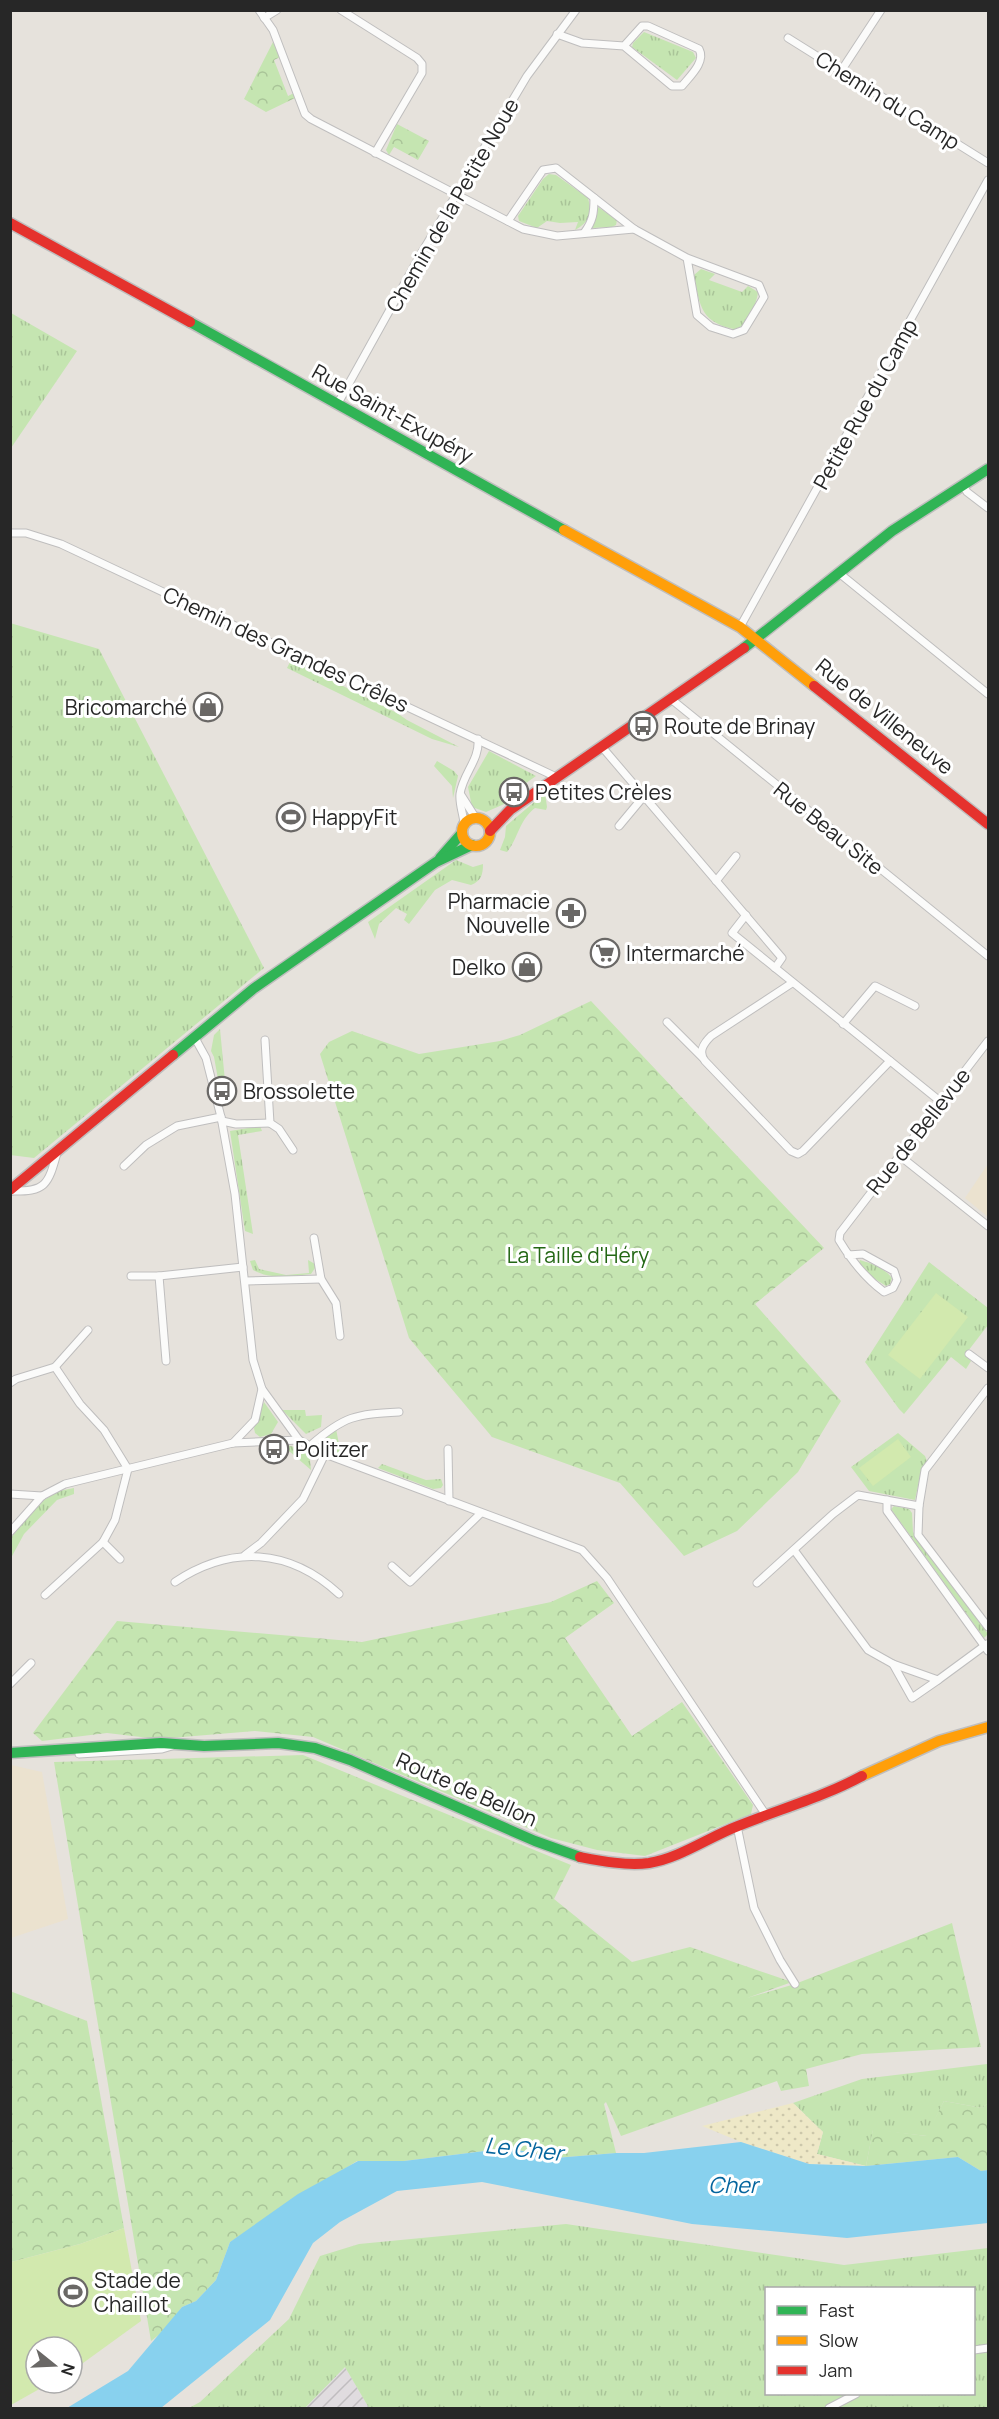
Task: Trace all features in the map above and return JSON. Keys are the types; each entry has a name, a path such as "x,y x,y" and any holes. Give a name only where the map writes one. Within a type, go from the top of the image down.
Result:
{"street":[{"path":"259,10 273,30 305,114 375,153 523,229 557,236 634,229"},
{"path":"264,18 277,10"},
{"path":"340,10 417,58 422,64 422,73 375,153"},
{"name":"Chemin de la Petite Noue","path":"337,405 422,252 527,76 576,10"},
{"path":"841,71 881,10"},
{"path":"557,34 582,43 624,46 672,86 677,87 682,86 702,60 699,49 648,26 642,26 624,46"},
{"name":"Chemin du Camp","path":"788,38 988,163"},
{"path":"508,221 543,170 556,168 634,229 687,258 759,285 764,297 744,330 733,334 711,327 697,315 687,258"},
{"name":"Petite Rue du Camp","path":"740,627 988,180"},
{"path":"584,232 591,223 594,213 594,198"},
{"name":"Rue Saint-Exupéry","path":"10,223 740,627 756,640"},
{"path":"490,831 510,810 756,640 892,531 988,469"},
{"path":"963,485 967,492 988,508"},
{"name":"Chemin des Grandes Crêles","path":"10,533 26,533 61,544 478,739 556,779"},
{"path":"839,573 988,694"},
{"name":"Rue de Villeneuve","path":"756,640 988,824"},
{"name":"Rue Beau Site","path":"671,699 988,956"},
{"path":"472,845 465,841 460,793 476,759 479,748 478,739"},
{"path":"602,747 782,958 774,968"},
{"path":"10,1190 253,989 436,862 472,845 483,844 489,838 488,824 479,818 460,793"},
{"path":"619,826 644,796"},
{"path":"436,862 463,828 479,818 510,810"},
{"path":"717,881 736,856"},
{"path":"746,915 732,933 941,1102"},
{"path":"702,1057 702,1049 711,1036 792,983"},
{"path":"843,1024 875,986 915,1006"},
{"path":"667,1022 791,1151 798,1154 890,1061"},
{"path":"195,1038 206,1058 221,1119 235,1194 253,1360 262,1389 298,1440"},
{"path":"265,1041 270,1123"},
{"name":"Rue de Bellevue","path":"848,1255 839,1240 840,1233 988,1041"},
{"path":"124,1166 146,1145 177,1126 221,1119 236,1124 270,1123 279,1129 293,1150"},
{"path":"10,1190 33,1191 50,1179 57,1153"},
{"path":"900,1156 988,1226"},
{"path":"314,1238 321,1279 336,1303 340,1336"},
{"path":"863,1254 894,1271 897,1280 893,1288 884,1292 862,1273 848,1255 863,1254"},
{"path":"131,1276 159,1276 243,1267"},
{"path":"159,1276 166,1361"},
{"path":"245,1281 321,1279"},
{"path":"10,1383 54,1367 88,1330"},
{"path":"969,1354 988,1368"},
{"path":"45,1594 103,1542 115,1520 128,1469 104,1430 80,1404 54,1367"},
{"path":"988,1388 925,1470 918,1535 988,1627"},
{"path":"233,1443 255,1420 262,1389"},
{"path":"310,1445 331,1427 360,1414 399,1412"},
{"path":"10,1532 42,1496 65,1484 233,1443 298,1440 325,1454 582,1550 607,1578 766,1815"},
{"path":"448,1449 449,1501"},
{"path":"245,1555 261,1543 303,1499 325,1454"},
{"path":"10,1494 42,1496"},
{"path":"757,1582 833,1514 858,1495 920,1506"},
{"path":"887,1500 887,1511 987,1647 912,1698 893,1664"},
{"path":"392,1566 410,1582 481,1513"},
{"path":"103,1542 120,1559"},
{"path":"261,1543 271,1556"},
{"path":"794,1550 868,1650 893,1664 938,1680"},
{"path":"175,1582 192,1570 245,1555 271,1556 320,1577 339,1594"},
{"path":"10,1684 31,1663"},
{"name":"Route de Bellon","path":"10,1754 162,1743 176,1745 278,1743 315,1748 350,1760 535,1841 580,1857 613,1862 648,1863 680,1853 738,1826 834,1791 880,1766 939,1741 988,1727"},
{"path":"738,1826 753,1908 795,1984"},
{"path":"829,2409 854,2395"}],"shaded area":[{"path":"988,1164 988,1217 965,1198"},
{"path":"11,1765 42,1772 68,1919 11,1938"},
{"path":"345,2367 369,2408 305,2408"}],"green space":[{"path":"644,32 693,52 696,58 677,80 632,47"},
{"path":"273,42 280,57 274,60 288,96 294,93 295,98 266,112 244,99"},
{"path":"397,124 429,141 418,160 394,147 389,155 386,150"},
{"path":"549,174 556,175 588,198 589,217 575,230 578,222 547,221 537,228 519,221 518,216 543,179"},
{"path":"598,207 617,220 616,225 592,228"},
{"path":"701,269 715,274 709,280 742,292 748,286 758,292 751,313 738,330 716,323 704,312 698,297 694,275"},
{"path":"11,313 77,351 11,448"},
{"path":"10,623 99,649 264,968 34,1158 10,1155"},
{"path":"291,660 459,747 432,739 287,668"},
{"path":"489,751 536,776 512,793 509,802 486,812 472,807 468,787"},
{"path":"437,761 458,776 453,798 452,786 434,766"},
{"path":"545,793 546,810 535,808 525,818 507,852 500,850 506,826"},
{"path":"456,860 473,867 483,864 479,879 471,885 452,880 435,890 409,924 404,920 407,914 396,908 379,924 375,939 368,922"},
{"name":"La Taille d'Héry","path":"591,1001 824,1248 755,1304 841,1401 798,1472 737,1531 684,1556 620,1483 492,1437 409,1338 320,1054 329,1042 352,1031 419,1054 500,1041 520,1035"},
{"path":"220,1029 225,1081 218,1079 211,1051 214,1035"},
{"path":"260,1126 262,1131 238,1135 253,1234 245,1231 230,1131"},
{"path":"255,1260 259,1269 286,1275 309,1273 308,1260 315,1264 315,1268 311,1274 274,1276 253,1270 250,1261"},
{"path":"860,1260 885,1272 892,1278 890,1284 886,1286 867,1274 859,1263"},
{"path":"929,1262 988,1308 988,1325 965,1355 971,1361 966,1369 951,1357 904,1414 865,1362"},
{"path":"936,1293 968,1317 920,1379 888,1355"},
{"path":"264,1402 278,1422 271,1434 260,1437 255,1433 254,1428"},
{"path":"282,1410 305,1410 306,1416 322,1415 321,1427 306,1434"},
{"path":"336,1429 340,1449 356,1454 353,1460 325,1448 323,1439"},
{"path":"898,1433 925,1456 927,1461 922,1468 915,1500 869,1491 851,1467"},
{"path":"898,1439 911,1457 873,1486 859,1468"},
{"path":"283,1444 306,1450 311,1470 289,1451 282,1451"},
{"path":"382,1464 426,1480 441,1479 443,1485 441,1488 433,1489 378,1468"},
{"path":"74,1488 74,1494 57,1500 24,1534 11,1558 11,1538 23,1523 44,1500 59,1491"},
{"path":"894,1506 909,1509 912,1513 913,1532 988,1634 984,1638 891,1509"},
{"path":"597,1581 614,1603 565,1638 632,1736 682,1702 753,1805 751,1814 645,1856 597,1850 551,1838 313,1737 255,1731 158,1739 107,1733 42,1741 33,1733 117,1621 362,1642 551,1602"},
{"path":"303,1755 571,1865 554,1899 632,1962 690,1947 792,1982 747,1998 795,1984 952,1923 981,2047 862,2054 806,2069 809,2086 781,2091 777,2081 621,2136 606,2102 604,2104 616,2153 555,2158 509,2148 404,2161 357,2161 230,2242 216,2280 196,2301 182,2307 165,2330 151,2341 54,1762"},
{"path":"10,1991 87,2021 124,2228 80,2244 11,2262"},
{"path":"988,2051 988,2103 982,2108 944,2101 927,2136 873,2130 866,2166 817,2154 823,2132 793,2103 862,2079 987,2064"},
{"path":"944,2101 982,2108 988,2103 988,2170 981,2171 958,2157 866,2166 873,2129 926,2136"},
{"path":"566,2224 844,2265 988,2248 988,2408 369,2408 345,2367 305,2408 189,2408 200,2402 289,2319 320,2256 359,2244"},
{"name":"Stade de Chaillot","path":"124,2228 141,2321 84,2362 84,2335 24,2335 24,2395 29,2395 11,2405 11,2262 80,2244"}],"sand":[{"path":"793,2103 823,2132 817,2154 866,2166 809,2164 741,2142 702,2126"}],"water":[{"name":"Cher","path":"741,2142 809,2164 866,2166 958,2157 981,2171 988,2170 988,2223 847,2238 692,2224 482,2182 397,2191 340,2222 313,2243 270,2320 161,2408 67,2408 128,2371 182,2307 196,2301 216,2280 230,2242 298,2194 358,2161 404,2161 509,2148 555,2158 644,2153"}],"traffic: fast":[{"path":"190,322 564,530"},
{"path":"744,648 892,531 988,469"},
{"path":"440,858 462,833"},
{"path":"173,1055 253,989 436,862 472,845"},
{"path":"10,1753 161,1743 204,1746 278,1743 315,1748 350,1760 535,1841 580,1857"}],"traffic: slow":[{"path":"564,530 740,627 814,686"},
{"path":"476,818 486,822 490,832 486,842 476,846 466,842 462,832 466,822 476,818"},
{"path":"862,1776 939,1741 988,1727"}],"traffic: jam":[{"path":"10,223 190,322"},
{"path":"490,831 510,810 744,648"},
{"path":"814,686 988,824"},
{"path":"10,1190 173,1055"},
{"path":"580,1857 632,1864 661,1860 754,1820 817,1797 862,1776"}],"place":[{"name":"Bricomarché","path":"208,707"},
{"name":"Route de Brinay","path":"643,726"},
{"name":"Petites Crèles","path":"514,792"},
{"name":"HappyFit","path":"291,817"},
{"name":"Pharmacie Nouvelle","path":"571,913"},
{"name":"Intermarché","path":"605,953"},
{"name":"Delko","path":"527,967"},
{"name":"Brossolette","path":"222,1091"},
{"name":"Politzer","path":"274,1449"},
{"name":"Stade de Chaillot","path":"73,2292"}],"water label":[{"name":"Le Cher","path":"524,2149"}]}
